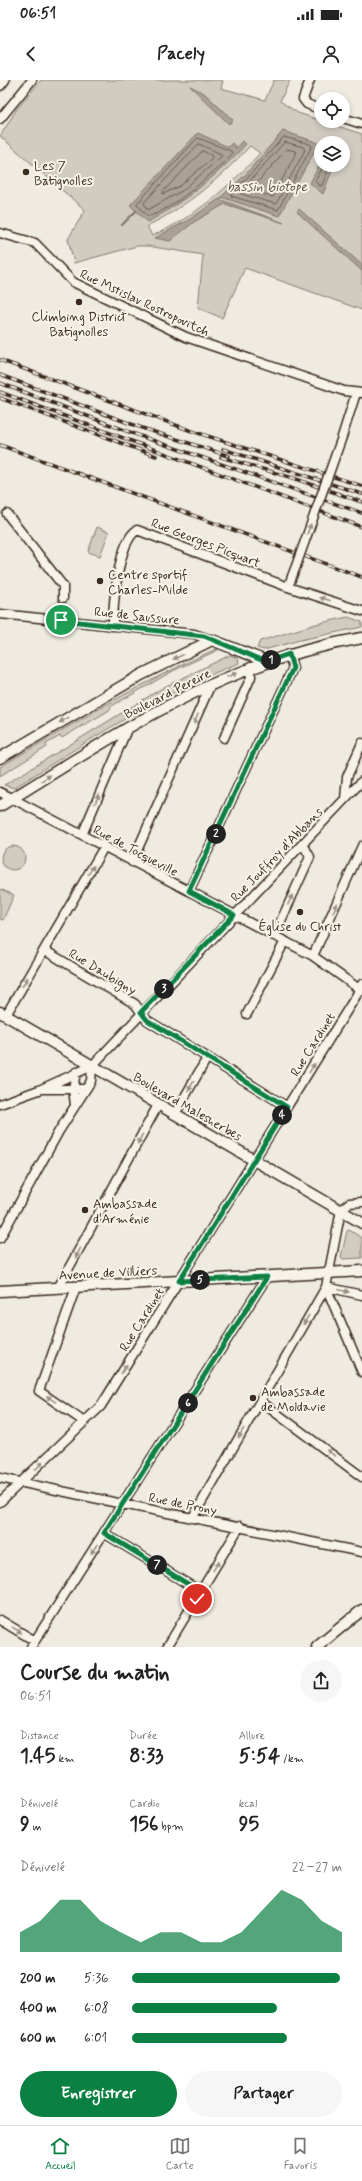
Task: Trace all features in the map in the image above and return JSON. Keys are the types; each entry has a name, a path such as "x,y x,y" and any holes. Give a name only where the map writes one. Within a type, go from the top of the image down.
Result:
{"main road":[{"path":"0,85 4,80"},
{"name":"Boulevard Pereire","path":"0,806 128,728 211,684 251,667 289,654 362,638"},
{"name":"Rue de Saussure","path":"212,640 266,662"},
{"name":"Boulevard Pereire","path":"0,758 141,675 212,640"},
{"name":"Boulevard Malesherbes","path":"3,1014 362,1223"},
{"name":"Avenue de Villiers","path":"0,1291 362,1272"},
{"path":"317,1647 362,1610"}],"street":[{"path":"0,119 32,80"},
{"path":"310,80 304,92 304,100 314,107"},
{"path":"350,120 362,124"},
{"name":"Rue Mstislav Rostropovitch","path":"0,233 35,243 73,282 186,337 344,391 359,393"},
{"path":"288,587 359,393"},
{"path":"7,514 63,586 63,598"},
{"name":"Rue Georges Picquart","path":"112,626 118,568 129,539 137,530 288,587 362,611"},
{"path":"61,620 62,609"},
{"name":"Rue de Saussure","path":"0,614 204,636 212,640"},
{"path":"189,891 293,668 289,654"},
{"path":"224,738 251,677 251,667"},
{"path":"132,862 211,684"},
{"path":"82,835 128,728"},
{"path":"345,799 347,777 362,743"},
{"name":"Rue Jouffroy d'Abbans","path":"39,1090 92,1066 141,1012 362,781"},
{"name":"Rue de Tocqueville","path":"0,792 314,956 361,988"},
{"path":"274,936 310,857 303,844"},
{"path":"314,956 362,846"},
{"path":"3,1014 44,950 104,847"},
{"path":"247,1014 285,941"},
{"name":"Rue Daubigny","path":"44,950 135,1004 147,1020 287,1107"},
{"name":"Rue Cardinet","path":"0,1502 83,1421 101,1406 361,988"},
{"path":"175,1114 207,1058"},
{"name":"Rue Jouffroy d'Abbans","path":"0,1238 90,1081 92,1066"},
{"path":"75,1105 73,1089 76,1072"},
{"path":"0,1104 39,1090 85,1090"},
{"path":"58,1288 158,1105"},
{"path":"193,1517 326,1287 341,1210 349,1203 362,1202"},
{"path":"0,1620 33,1644 267,1277"},
{"path":"76,1287 39,1390 83,1421"},
{"path":"326,1287 362,1295"},
{"path":"326,1287 362,1372"},
{"path":"260,1401 362,1476"},
{"name":"Rue de Prony","path":"0,1478 362,1552"},
{"path":"167,1647 240,1526"},
{"path":"104,1533 201,1592"}],"shaded area":[{"path":"41,80 221,80 223,81 221,88 265,100 274,80 290,80 280,101 298,113 314,118 314,128 344,128 362,134 362,310 245,268 222,318 198,308 203,255 147,246 137,246 74,263 68,239 85,210 0,136 17,109","holes":["250,146 260,153 224,189 197,210 183,220 152,236 147,226 176,210 215,181"]},
{"path":"97,527 109,532 100,556 88,552"},
{"path":"348,617 362,622 362,627 300,640 264,650 257,648 260,641 316,624"},
{"path":"216,649 218,650 173,671 110,707 111,709 83,726 81,725 82,726 62,738 60,736 46,744 47,747 0,776 0,767 53,735 161,675"},
{"path":"230,655 238,658 239,663 209,675 152,704 96,736 14,788 4,785 164,687"},
{"path":"13,846 18,847 24,853 24,863 18,869 13,870 8,869 2,863 1,858 2,853 8,847"},
{"path":"0,889 14,895 3,920 0,919"},
{"path":"349,1230 362,1238 362,1258 343,1259 341,1257 347,1231"}],"water":[{"path":"190,86 204,93 233,120 229,124"},
{"name":"bassin biotope","path":"283,131 314,141 314,152 279,216 221,197 245,175"},
{"path":"198,133 228,147 232,143 236,148 242,141 246,144 235,156 200,187 148,222 130,205"},
{"path":"316,172 331,172 323,194 310,183"},
{"name":"bassin biotope","path":"219,199 284,223 225,204 194,222 170,241 155,238 190,219"},
{"path":"299,209 362,265 362,271 297,212"}],"waterway":[{"path":"122,225 136,211"}],"railway":[{"path":"0,360 189,430 362,486"},
{"path":"0,375 142,428 229,456"},
{"path":"0,383 140,436 362,513"},
{"path":"0,392 362,527"},
{"path":"0,398 156,456"},
{"path":"0,445 362,577"},
{"path":"223,449 362,494"},
{"path":"221,457 293,478 362,502"}],"place":[{"name":"Les 7 Batignolles","path":"26,172"},
{"name":"Climbing District Batignolles","path":"79,302"},
{"name":"Centre sportif Charles-Milde","path":"100,581"},
{"name":"Église du Christ","path":"300,912"},
{"name":"Ambassade d'Arménie","path":"85,1210"},
{"name":"Ambassade de Moldavie","path":"253,1398"}],"route":[{"path":"61,620 204,636 266,662 289,654 293,668 189,891 234,915 141,1012 147,1020 287,1107 179,1281 267,1277 104,1533 201,1592 197,1599"}]}
